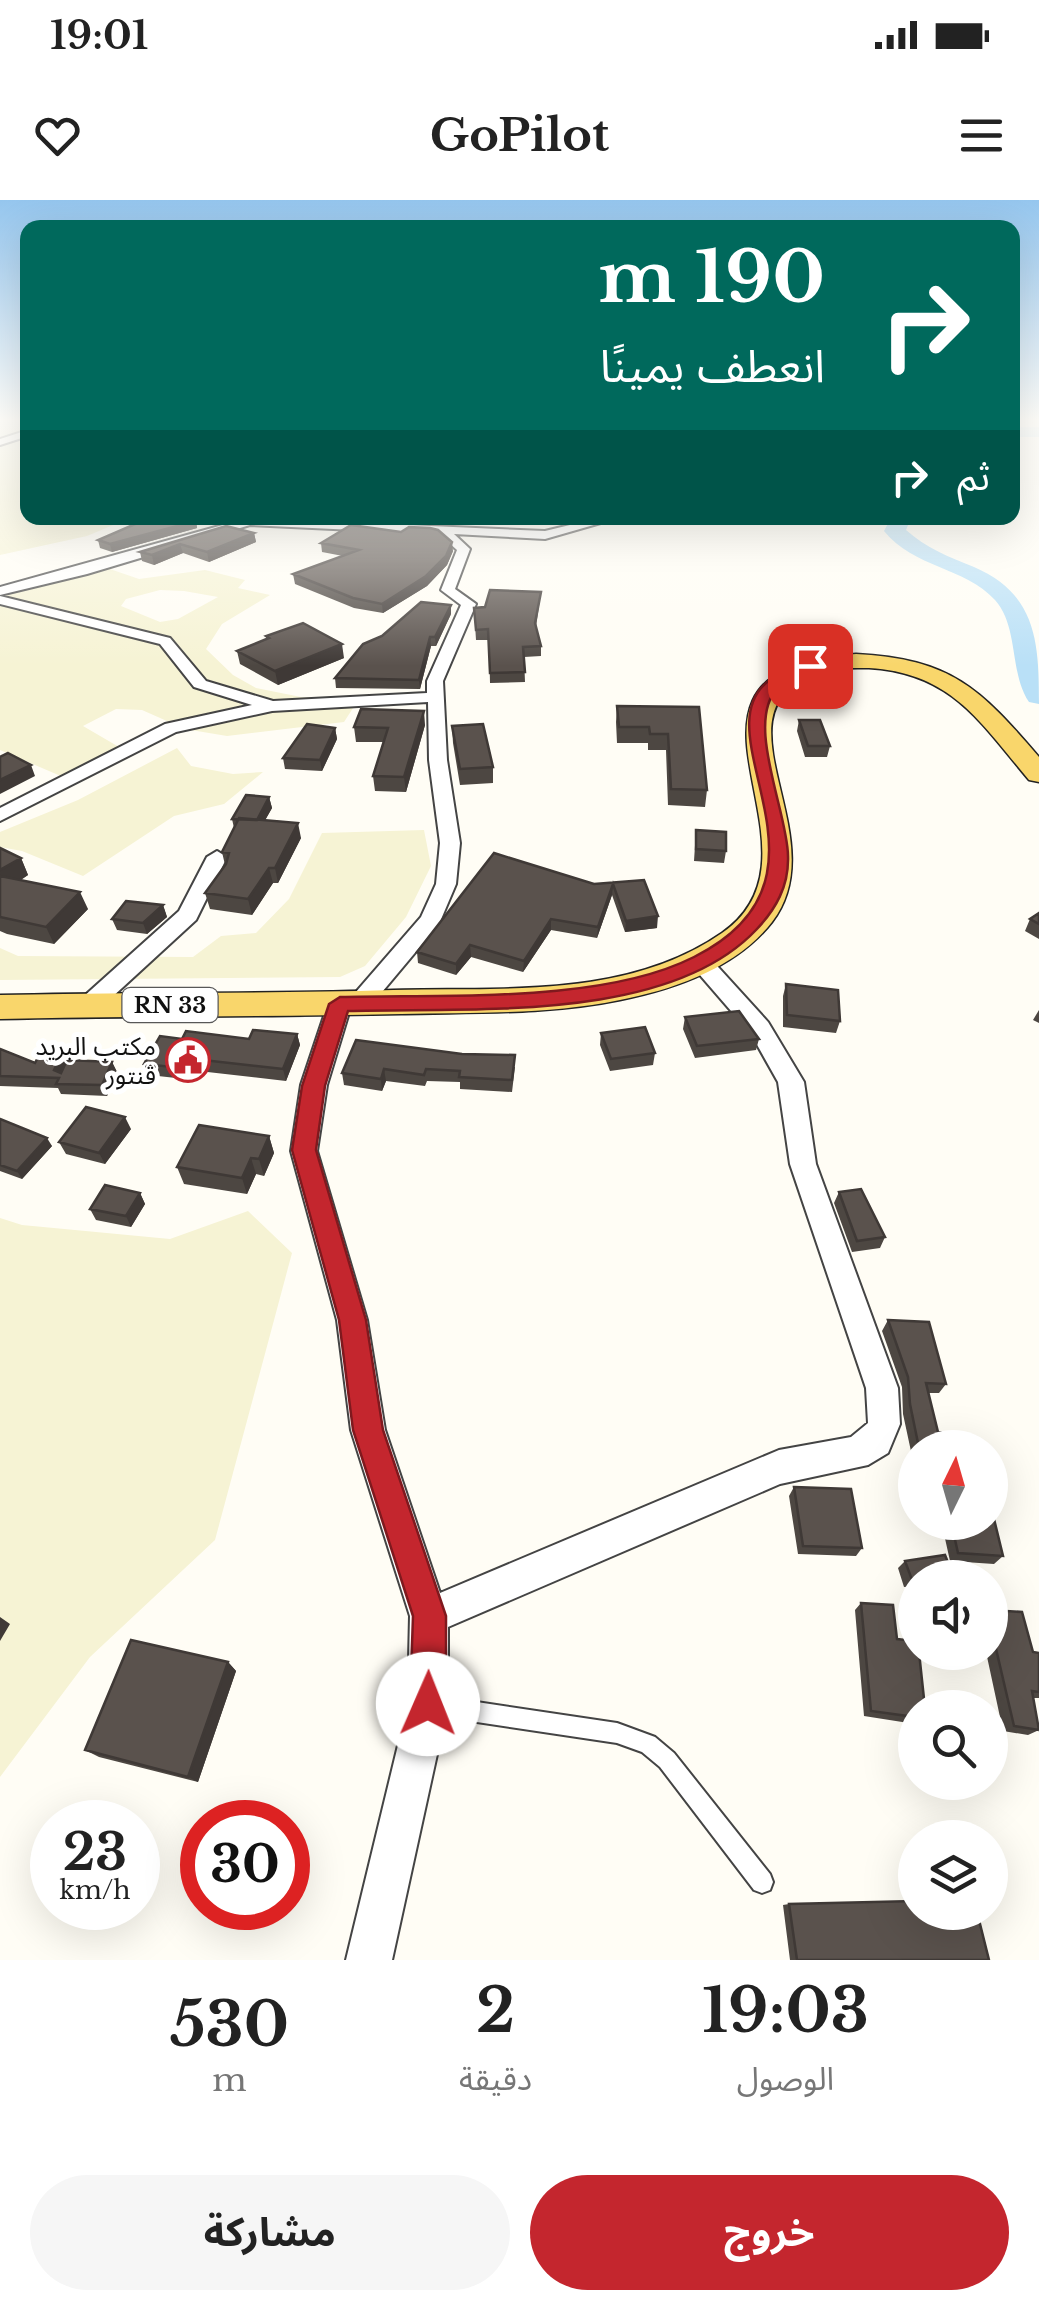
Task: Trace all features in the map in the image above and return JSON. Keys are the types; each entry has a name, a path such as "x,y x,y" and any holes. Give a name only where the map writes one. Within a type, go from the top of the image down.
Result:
{"main road":[{"name":"RN 33","path":"0,1006 349,1004 594,992 654,980 701,962 753,924 775,891 780,852 758,734 757,708 774,683 810,666 892,664 933,676 970,695 1039,774"}],"street":[{"path":"0,591 236,525"},
{"path":"358,525 444,533 545,535 584,525"},
{"path":"369,1960 428,1704 430,1616 368,1430 352,1320 304,1150 311,1097 349,1004 431,919 446,884 450,843 438,760 435,682 469,604 448,590 464,549 444,533"},
{"path":"0,600 165,641 200,684 272,706"},
{"path":"0,815 172,728 272,706 435,697"},
{"path":"90,1004 188,916 217,857"},
{"path":"430,1616 779,1466 856,1452 876,1441 884,1424 882,1388 804,1164 794,1121 796,1098 791,1082 760,1028 701,962"}],"lane":[{"path":"428,1704 617,1733 648,1744 667,1760 762,1882"}],"shaded area":[{"path":"0,502 20,502 20,525 113,525 87,536 0,555"},
{"path":"107,568 139,579 205,570 245,580 238,588 270,595 222,624 206,649 233,675 256,688 301,697 358,698 344,722 227,736 185,729 142,710 116,709 83,726 131,754 77,783 0,750 0,596","holes":["160,590 218,597 178,619 160,622 121,606 126,599"]},
{"path":"177,748 191,766 233,774 263,772 224,804 174,816 83,876 22,851 0,847 0,832 78,800"},
{"path":"424,830 431,866 406,917 365,966 340,977 0,980 0,948 18,956 193,957 221,936 256,933 289,899 322,833"},
{"path":"248,1211 292,1253 215,1540 90,1657 0,1777 0,1218 22,1225 170,1239"}],"building":[{"path":"133,525 181,525 110,544 98,540"},
{"path":"351,525 401,532 409,527 430,528 452,542 446,556 426,576 382,604 353,598 293,574 359,550 321,543"},
{"path":"226,526 254,533 207,552 180,544 152,555 140,552"},
{"path":"490,590 541,592 535,623 541,646 523,647 525,672 490,673 488,629 476,630 474,608 485,607"},
{"path":"421,602 451,605 435,637 430,637 419,680 335,678 363,644 382,636"},
{"path":"303,623 342,644 275,671 237,651 269,638 266,636"},
{"path":"617,706 699,707 707,790 671,789 668,734 650,734 649,727 619,727"},
{"path":"361,709 424,711 404,777 373,776 388,728 354,727"},
{"path":"799,720 820,720 830,746 808,746"},
{"path":"307,724 335,728 320,760 283,758"},
{"path":"483,724 493,767 460,769 452,726"},
{"path":"8,753 31,765 0,780 0,757"},
{"path":"246,795 269,797 257,820 232,819"},
{"path":"239,818 298,823 275,868 269,868 248,899 205,893 226,864 229,853 222,852"},
{"path":"696,830 726,832 726,851 696,849"},
{"path":"0,848 21,858 0,870"},
{"path":"494,853 594,884 644,880 658,916 626,921 613,884 598,927 551,919 524,961 470,945 456,964 417,952"},
{"path":"0,876 80,892 46,927 0,917"},
{"path":"126,901 163,905 143,923 112,919"},
{"path":"786,984 838,990 840,1021 787,1015"},
{"path":"739,1011 759,1039 697,1046 685,1017"},
{"path":"645,1027 655,1053 611,1059 601,1033"},
{"path":"253,1030 297,1034 283,1069 177,1057 172,1067 144,1064 160,1036 182,1039 186,1031 249,1039"},
{"path":"356,1040 462,1054 515,1055 512,1080 459,1077 460,1071 426,1069 424,1075 384,1069 381,1079 342,1073"},
{"path":"0,1049 35,1063 41,1052 63,1052 54,1070 61,1073 67,1060 112,1062 102,1085 56,1084 59,1078 0,1076"},
{"path":"86,1107 125,1117 99,1153 59,1142"},
{"path":"0,1119 47,1138 17,1171 0,1165"},
{"path":"199,1125 269,1136 259,1159 251,1158 242,1178 177,1167"},
{"path":"105,1185 140,1193 126,1216 90,1209"},
{"path":"861,1189 885,1237 857,1241 839,1192"},
{"path":"888,1320 929,1322 946,1384 926,1383 938,1430 915,1430 908,1377"},
{"path":"794,1487 851,1489 862,1548 803,1546"},
{"path":"955,1540 999,1540 1003,1556 958,1553"},
{"path":"945,1555 947,1560 912,1560"},
{"path":"861,1603 893,1605 898,1670 921,1670 923,1690 898,1690 898,1715 871,1711"},
{"path":"1008,1611 1022,1612 1033,1652 1039,1653 1039,1692 1032,1691 1039,1730 1014,1726 1001,1670 1008,1670"},
{"path":"131,1640 228,1662 188,1777 85,1750"},
{"path":"898,1901 898,1930 982,1930 989,1960 797,1960 789,1904"}],"waterway":[{"path":"898,525 895,531 913,547 983,580 1004,596 1017,618 1039,696"}],"place":[{"name":"مكتب البريد قنتور","path":"188,1060"}],"route":[{"path":"428,1704 430,1616 368,1430 352,1320 304,1150 308,1109 340,1004 594,992 654,980 701,962 734,941 766,908 778,876 780,852 758,734 757,708 762,695 774,683 810,666"}]}
